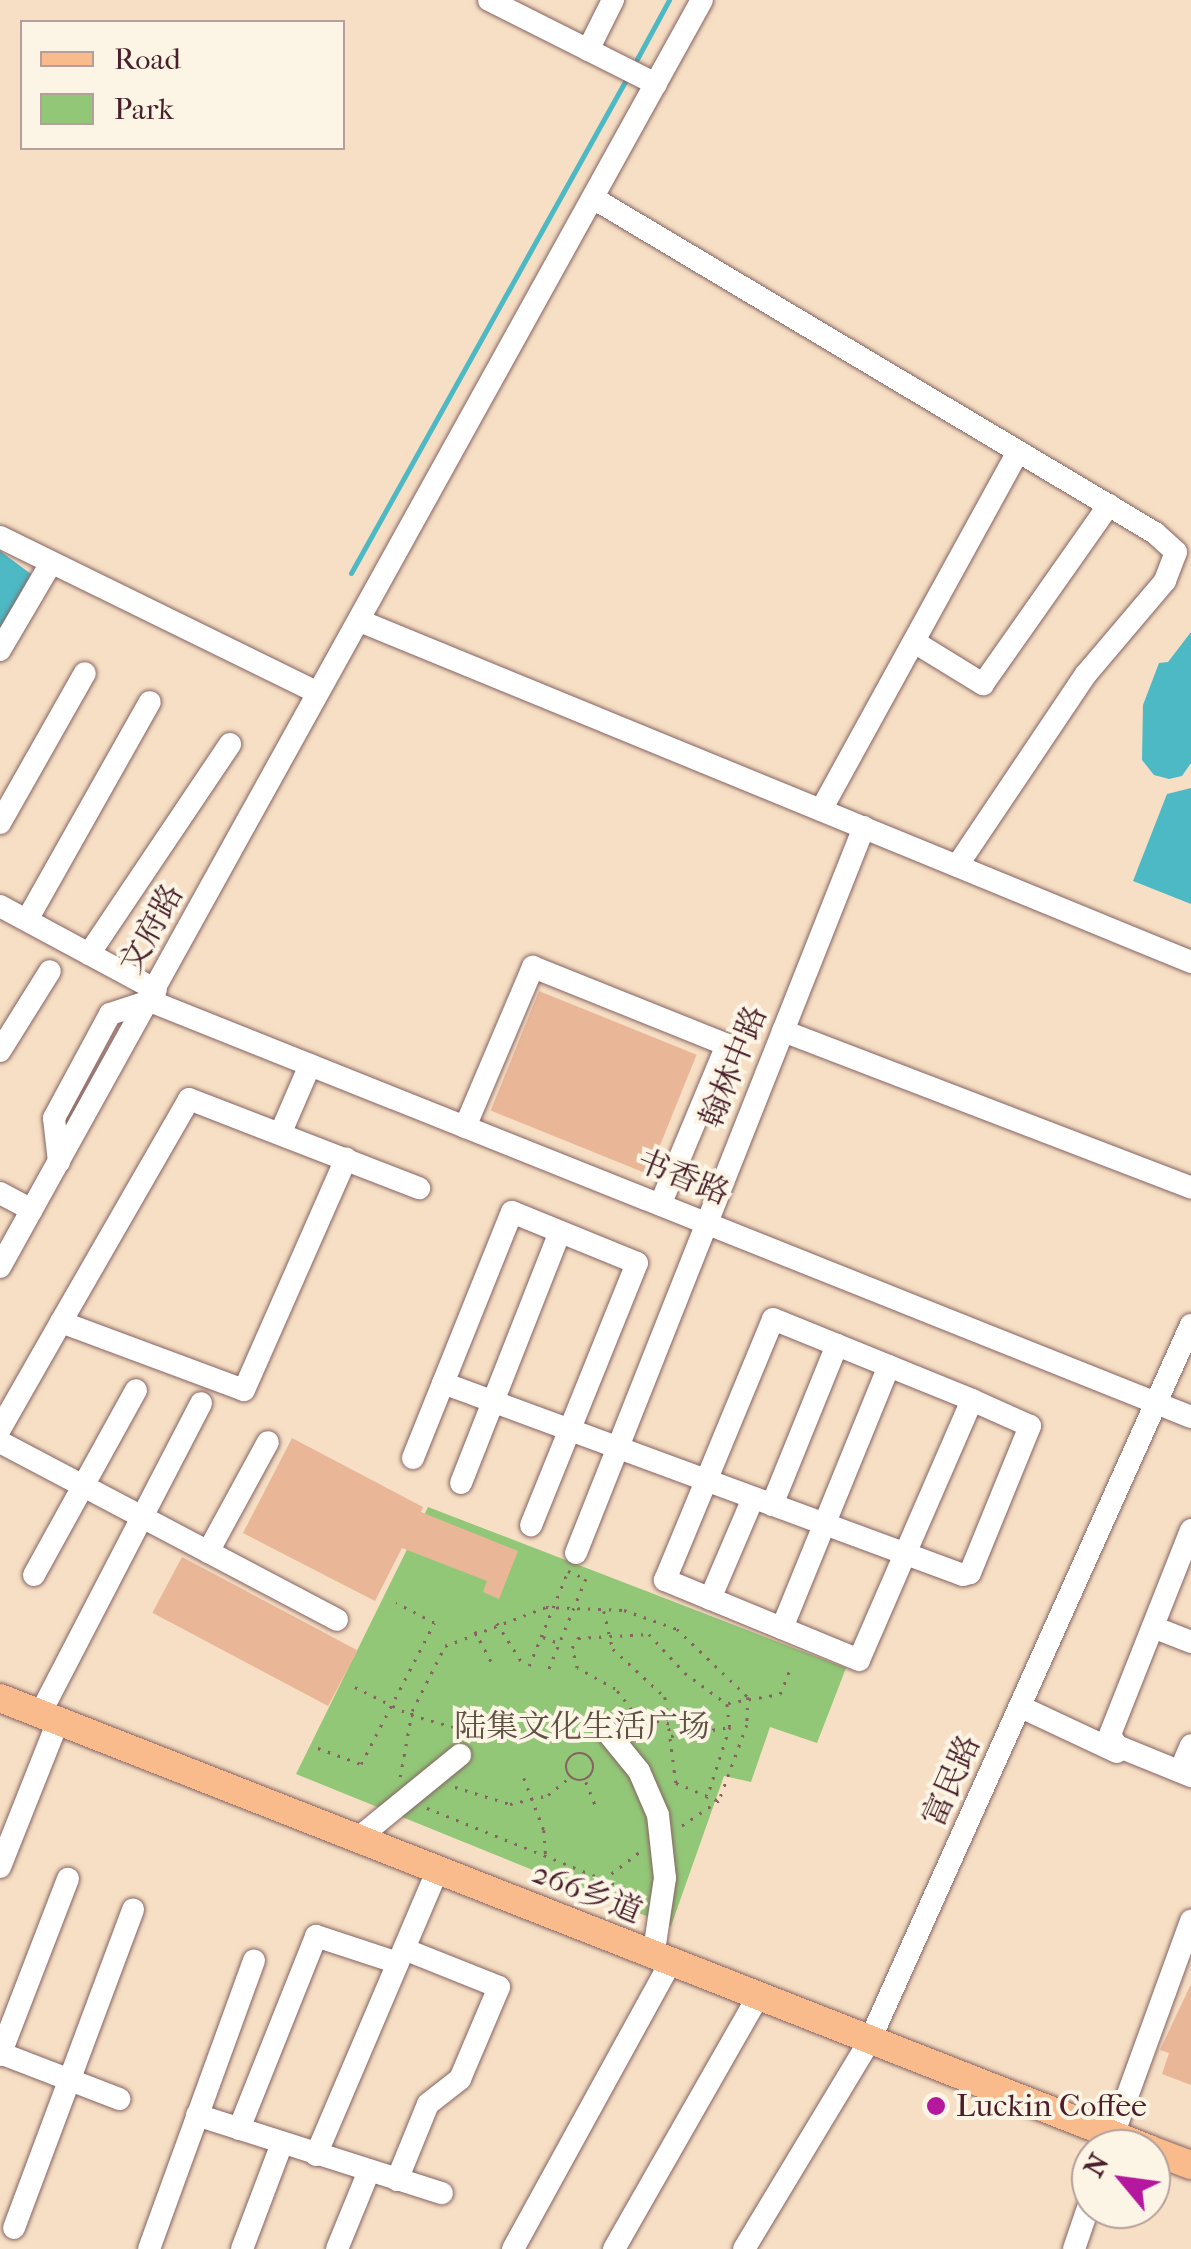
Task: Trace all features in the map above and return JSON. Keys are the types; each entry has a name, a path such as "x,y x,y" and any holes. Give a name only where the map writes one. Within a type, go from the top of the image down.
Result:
{"main road":[{"name":"266乡道","path":"0,1698 1079,2129"}],"street":[{"path":"490,0 656,84"},
{"path":"588,50 614,0"},
{"name":"文府路","path":"0,1268 702,0"},
{"path":"593,198 1169,543 1175,566 1086,674 957,866"},
{"path":"821,810 1018,452"},
{"path":"916,643 982,684 1109,506"},
{"path":"0,538 317,692"},
{"path":"0,650 52,562"},
{"path":"360,620 1191,962"},
{"path":"0,823 84,673"},
{"path":"26,920 150,702"},
{"path":"89,954 230,744"},
{"name":"翰林中路","path":"576,1553 864,828"},
{"name":"书香路","path":"0,906 89,954 153,995 310,1064 1191,1417"},
{"path":"466,1127 533,968 550,974 727,1046 660,1204"},
{"path":"0,1050 50,971"},
{"path":"783,1031 1191,1188"},
{"path":"281,1132 310,1064"},
{"path":"0,1429 182,1104 198,1099 419,1188"},
{"path":"61,1322 244,1390 346,1160"},
{"path":"0,1193 27,1219"},
{"path":"412,1458 512,1212 637,1263 531,1525"},
{"path":"0,1215 27,1219"},
{"path":"461,1483 560,1232"},
{"path":"443,1383 618,1445 706,1480 762,1501 824,1526 908,1558 955,1574 970,1573 1030,1426 1022,1419 774,1319 706,1480 665,1580 859,1660 908,1558 972,1400"},
{"name":"富民路","path":"744,2249 868,2042 1191,1325"},
{"path":"710,1599 838,1345"},
{"path":"782,1628 890,1366"},
{"path":"34,1574 136,1390"},
{"path":"0,1867 49,1717 142,1517 201,1403"},
{"path":"0,1442 337,1620"},
{"path":"208,1552 268,1442"},
{"path":"1188,1779 1117,1746 1110,1736 1191,1530"},
{"path":"1153,1627 1191,1642"},
{"path":"1021,1707 1188,1779"},
{"path":"513,2249 662,1960 662,1837 639,1771 604,1728"},
{"path":"1188,1779 1191,1745"},
{"path":"357,1839 460,1755"},
{"path":"316,2154 437,1871"},
{"path":"68,1880 0,2054 119,2099"},
{"path":"14,2228 133,1910"},
{"path":"1115,2129 1191,1920"},
{"path":"238,2129 316,1936 400,1956 499,1987 460,2079 428,2104 397,2180"},
{"path":"149,2249 254,1960"},
{"path":"614,2249 757,1998"},
{"path":"196,2115 442,2193"},
{"path":"242,2249 282,2143"},
{"path":"337,2249 369,2171"}],"path":[{"path":"529,1666 568,1572 586,1579 547,1674"},
{"path":"318,1748 358,1767 434,1623 396,1604"},
{"path":"603,1880 719,1802 747,1725 748,1697 677,1629 640,1614 573,1612 554,1606 474,1630 437,1657 411,1715 399,1766 410,1796 435,1813 546,1856 603,1880 662,1903"},
{"path":"604,1610 609,1635 621,1659 660,1688 676,1783 719,1802"},
{"path":"496,1622 523,1664"},
{"path":"474,1630 493,1665"},
{"path":"669,1724 638,1718 615,1688 577,1668 572,1648 578,1638 649,1634 684,1673 727,1704 730,1727 707,1798"},
{"path":"542,1636 560,1643"},
{"path":"727,1704 780,1694 791,1667"},
{"path":"355,1687 411,1715 454,1727"},
{"path":"670,1736 730,1727"},
{"path":"570,1777 568,1760 581,1754 594,1766 585,1780"},
{"path":"437,1774 479,1799 532,1799 570,1777 585,1780"},
{"path":"524,1778 546,1856"},
{"path":"585,1780 596,1807"}],"green space":[{"name":"陆集文化生活广场","path":"428,1507 846,1668 817,1743 770,1727 751,1782 724,1776 671,1926 296,1774"}],"water":[{"path":"0,551 31,574 0,630"},
{"path":"1191,632 1191,763 1182,776 1169,779 1154,775 1142,760 1143,705 1159,663 1168,662"},
{"path":"1191,788 1191,904 1133,881 1167,794"}],"building":[{"path":"539,991 697,1055 648,1174 491,1111"},
{"path":"292,1438 423,1507 421,1512 518,1551 499,1599 483,1592 487,1581 402,1548 375,1601 243,1533"},
{"path":"182,1557 358,1650 328,1706 152,1613"},
{"path":"1190,1986 1191,2085 1162,2074 1169,2053 1160,2050"}],"waterway":[{"path":"637,59 669,0"},
{"path":"351,573 627,78"}],"place":[{"name":"Luckin Coffee","path":"936,2106"}]}
